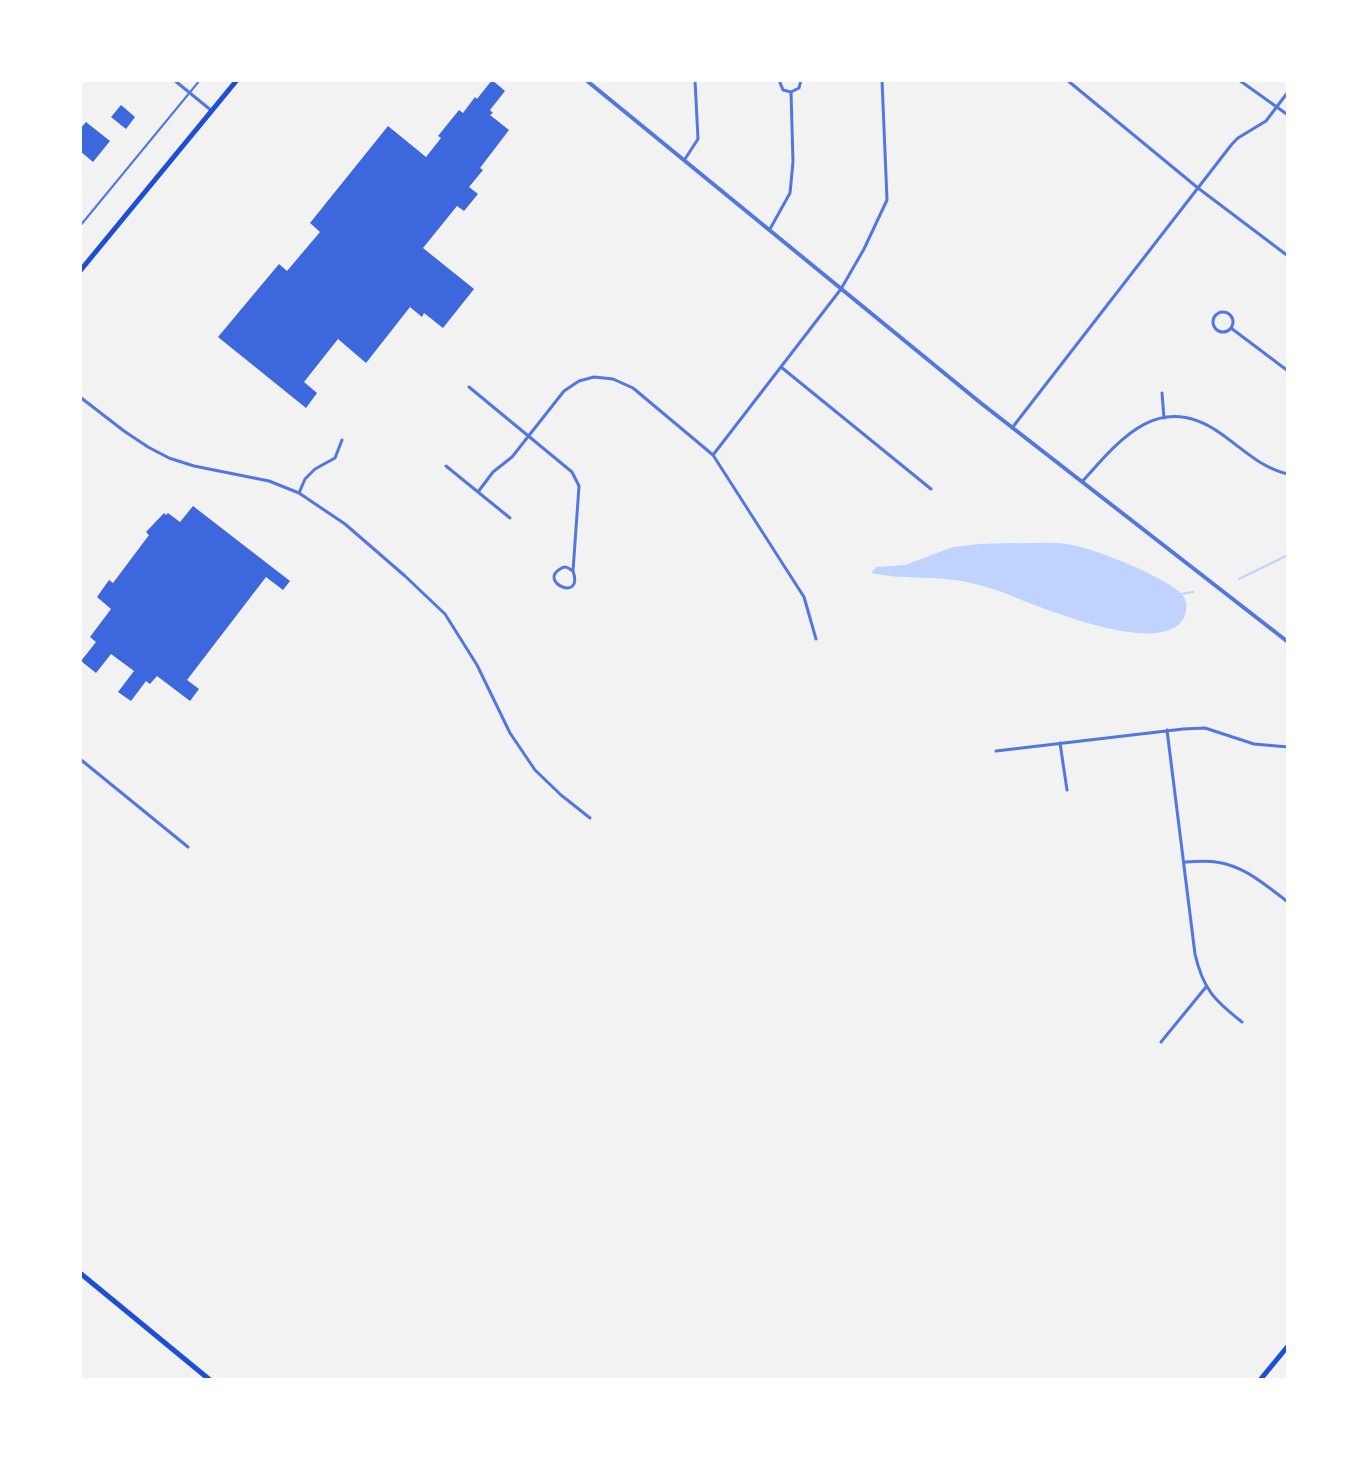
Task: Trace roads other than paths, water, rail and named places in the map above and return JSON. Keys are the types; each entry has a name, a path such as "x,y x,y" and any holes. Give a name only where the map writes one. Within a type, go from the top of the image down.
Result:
{"main road":[{"path":"80,271 237,80"},
{"path":"80,1273 210,1380"},
{"path":"1260,1380 1288,1346"}],"street":[{"path":"174,80 212,111"},
{"path":"586,80 1012,428 1288,642"},
{"path":"685,159 698,139 695,80"},
{"path":"779,80 780,87 791,92 799,88 801,80"},
{"path":"713,455 841,289 887,200 882,80"},
{"path":"1067,80 1198,188 1288,256"},
{"path":"1239,80 1288,115"},
{"path":"770,229 790,193 793,162 791,92"},
{"path":"1012,428 1232,144 1260,126 1288,92"},
{"path":"1228,313 1232,317 1231,328 1227,332 1216,330 1213,319 1216,314 1228,313"},
{"path":"1231,328 1288,371"},
{"path":"781,367 931,489"},
{"path":"478,492 493,472 512,457 564,391 579,381 594,377 613,379 633,388 713,455 804,597 816,639"},
{"path":"469,387 572,472 579,486 573,571 575,581 569,588 557,585 554,579 556,572 561,568 573,571"},
{"path":"1162,393 1164,418"},
{"path":"80,397 124,431 169,458 269,481 299,493 345,524 445,614 477,665 510,733 535,770 590,818"},
{"path":"1082,482 1131,430 1164,418 1191,420 1205,425 1271,470 1288,474"},
{"path":"299,493 305,479 315,469 335,458 342,440"},
{"path":"446,466 510,518"},
{"path":"996,751 1205,728 1254,744 1288,747"},
{"path":"1167,730 1200,975 1206,987 1242,1022"},
{"path":"1060,743 1067,790"},
{"path":"80,759 188,847"},
{"path":"1183,862 1214,862 1236,867 1253,875 1288,902"},
{"path":"1161,1042 1206,987"}],"lane":[{"path":"80,226 200,80"}],"water":[{"path":"1049,543 1083,548 1146,572 1183,596 1186,611 1176,626 1157,633 1131,632 1071,618 967,582 871,573 876,567 905,565 953,547"}],"waterway":[{"path":"1239,579 1288,555"},
{"path":"1181,594 1193,592"}]}
